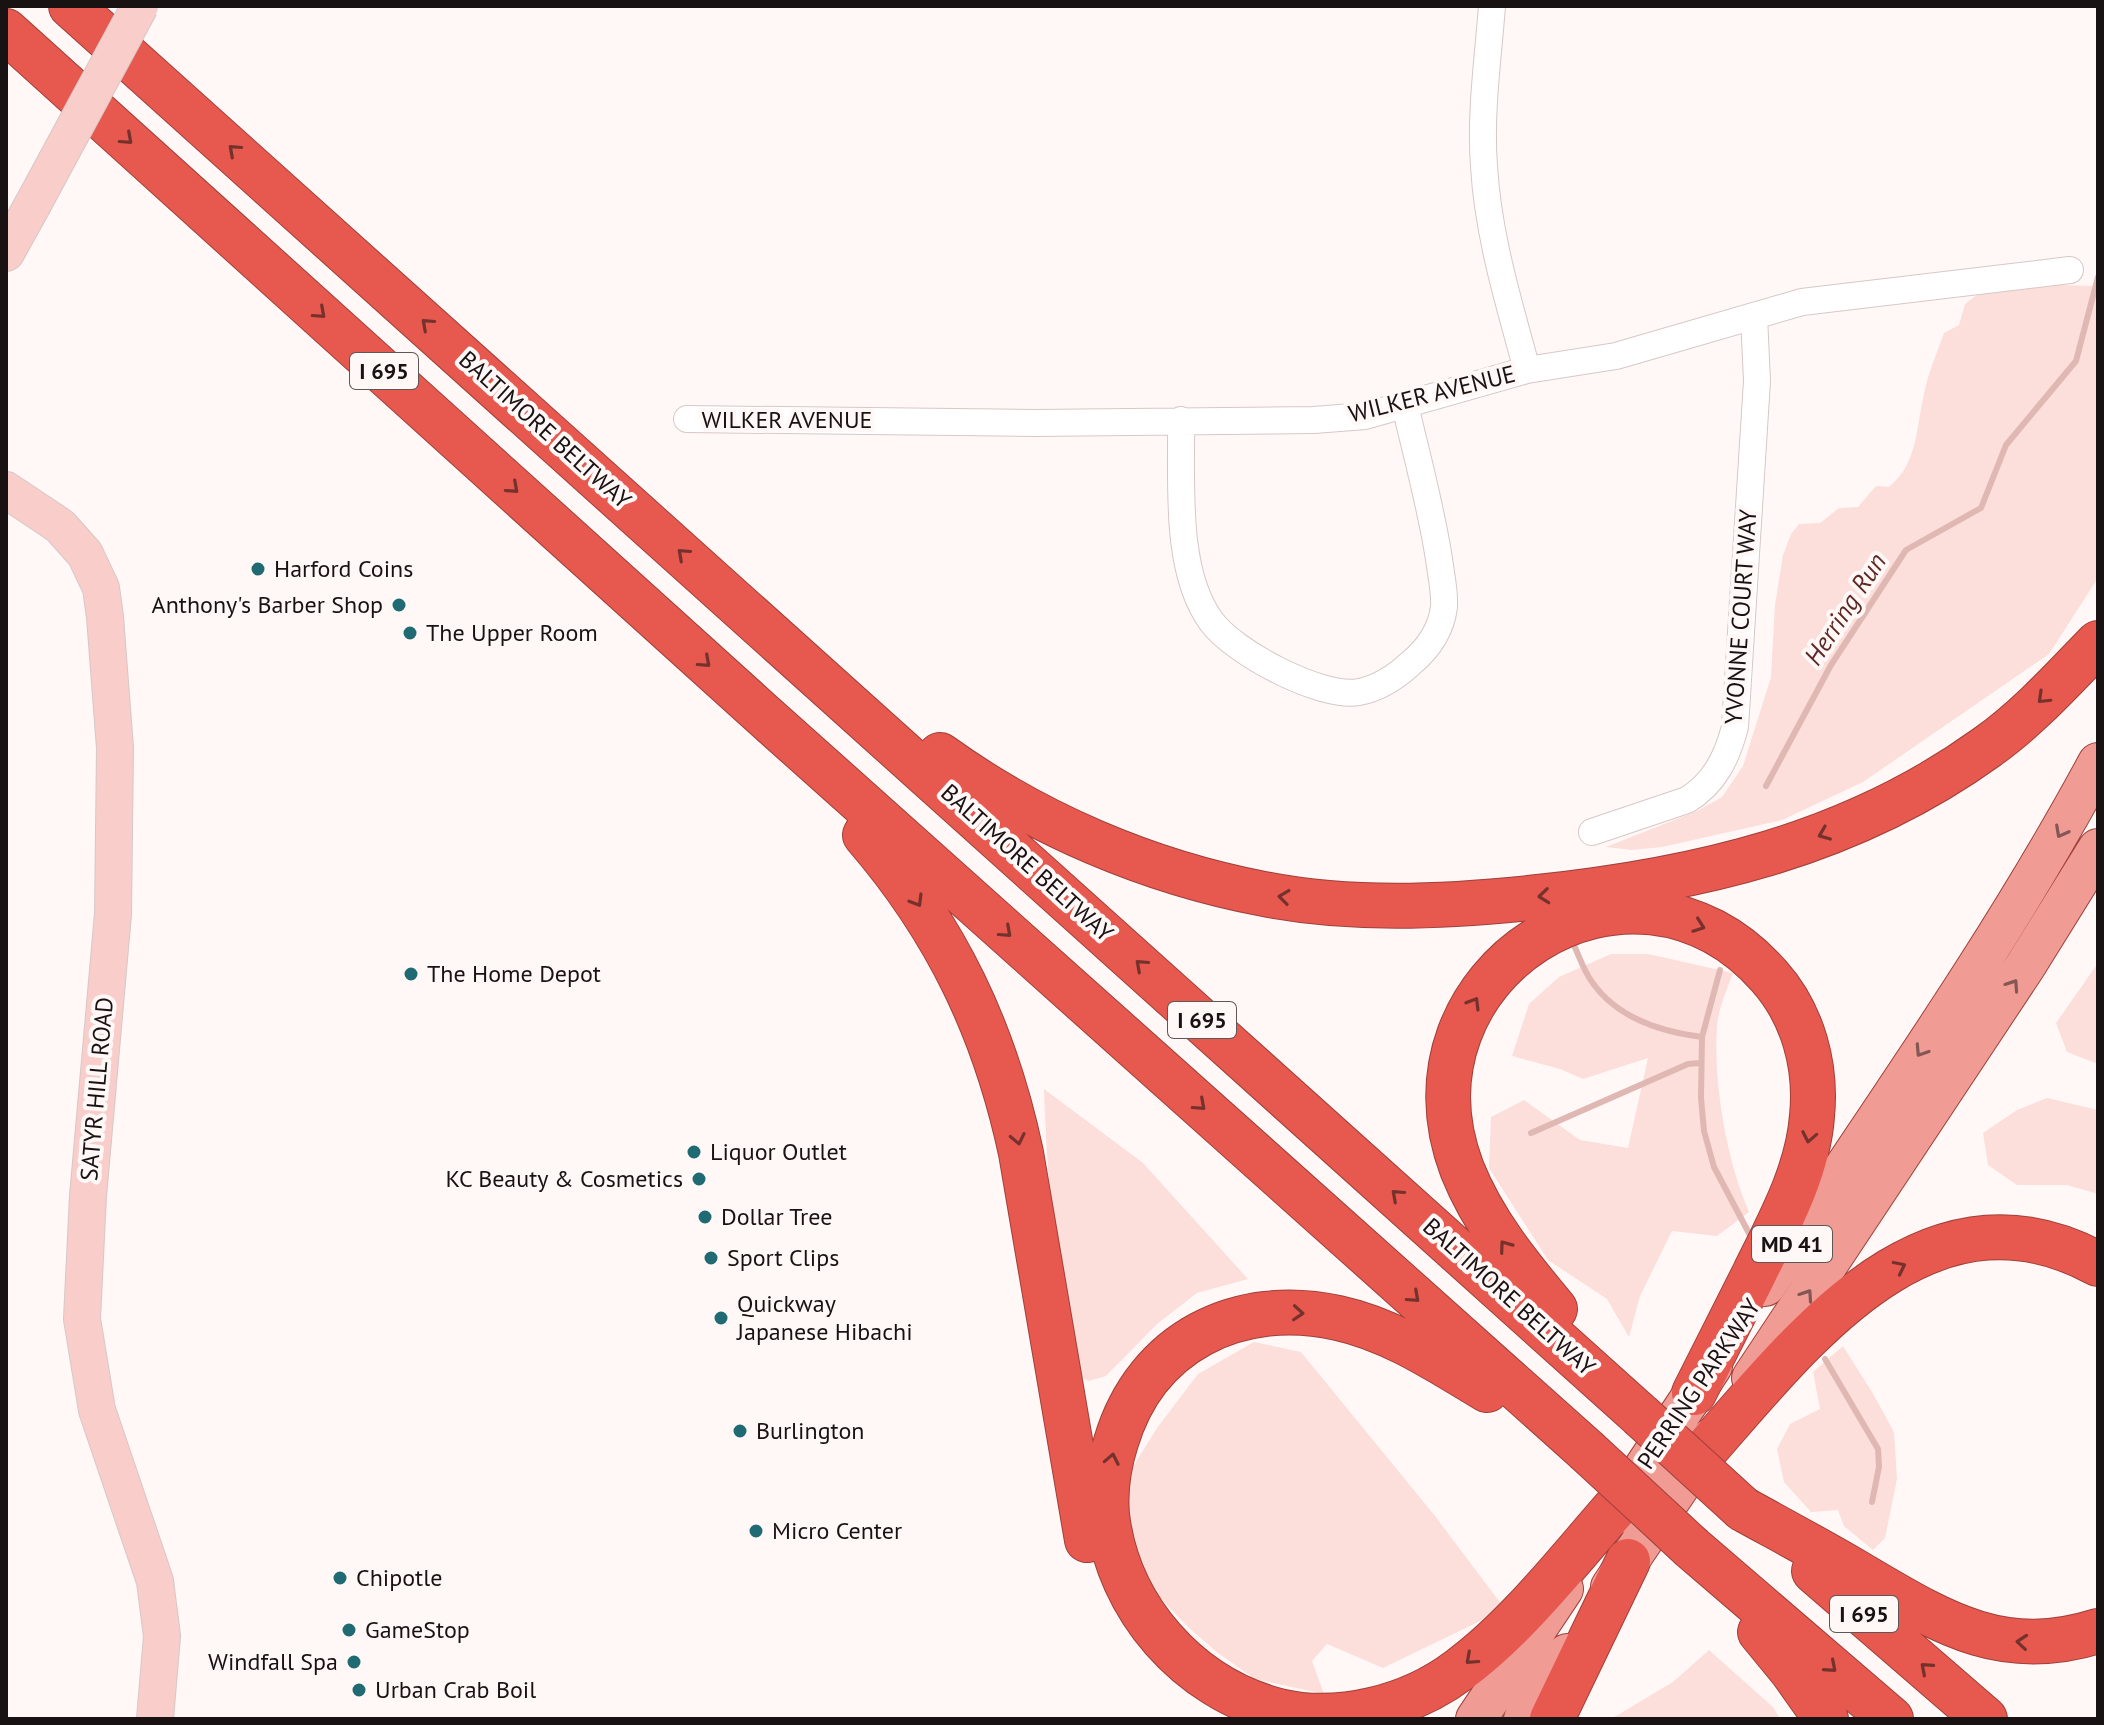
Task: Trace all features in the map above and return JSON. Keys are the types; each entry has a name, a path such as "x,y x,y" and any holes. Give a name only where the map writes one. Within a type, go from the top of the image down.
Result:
{"highway":[{"name":"BALTIMORE BELTWAY","path":"71,6 1628,1402 1743,1509 1985,1719"},
{"name":"I 695","path":"6,31 760,712 1586,1450 1702,1559 1891,1719"},
{"path":"783,643 972,778 1064,829 1163,867 1216,883 1265,894 1377,906 1484,902 1600,891 1716,869 1773,854 1898,801 1988,746 2026,715 2098,643"},
{"path":"760,712 910,889 968,991 1009,1097 1087,1540 1103,1593 1128,1636 1147,1660 1178,1688 1223,1719"},
{"path":"1628,1402 1500,1240 1480,1206 1462,1169 1453,1137 1450,1077 1454,1048 1468,1013 1484,986 1503,964 1549,933 1580,919 1611,913 1669,916 1724,936 1761,967 1784,995 1809,1056 1814,1091 1806,1151 1784,1213 1694,1393"},
{"path":"1702,1454 1802,1341 1840,1305 1875,1279 1915,1259 1948,1244 1980,1237 2054,1245 2098,1264"},
{"path":"1586,1450 1431,1355 1368,1327 1309,1313 1251,1315 1197,1335 1172,1353 1149,1377 1132,1402 1111,1457 1107,1513 1115,1554 1126,1587 1171,1649 1226,1691 1261,1707 1322,1717 1385,1707 1459,1671 1520,1615 1621,1501"},
{"path":"1743,1509 1920,1610 1964,1630 2001,1640 2036,1643 2071,1639 2098,1631"},
{"path":"1702,1559 1792,1671 1826,1719"},
{"path":"1552,1719 1628,1561"}],"main road":[{"name":"PERRING PARKWAY","path":"1476,1719 2001,929 2054,846 2098,763"},
{"name":"PERRING PARKWAY","path":"1524,1719 2026,965 2098,849"}],"street":[{"path":"6,253 140,6"},
{"path":"1492,6 1483,132 1486,193 1498,260 1527,370"},
{"name":"WILKER AVENUE","path":"687,419 1035,423 1314,420 1365,416 1527,370 1616,356 1802,302 2070,270"},
{"name":"YVONNE COURT WAY","path":"1592,832 1675,804 1701,791 1713,777 1730,746 1735,727 1756,396 1754,316"},
{"path":"1181,420 1186,550 1193,580 1209,619 1247,654 1308,684 1342,692 1358,692 1381,685 1420,656 1434,639 1444,608 1433,525 1405,405"},
{"name":"SATYR HILL ROAD","path":"6,490 60,526 85,554 101,588 105,617 115,748 113,914 88,1196 82,1319 97,1410 155,1581 162,1636 155,1719"}],"shaded area":[{"path":"2098,286 2098,578 2049,654 1863,782 1782,820 1662,847 1632,850 1606,847 1697,811 1722,797 1743,766 1771,677 1775,605 1783,555 1791,534 1799,524 1820,523 1839,508 1858,507 1876,486 1889,487 1899,478 1911,456 1930,371 1944,333 1959,325 1965,304 1986,288"},
{"path":"1611,954 1648,954 1733,973 1718,1020 1717,1072 1728,1146 1749,1212 1717,1236 1672,1231 1640,1296 1629,1337 1607,1299 1548,1260 1489,1168 1491,1117 1524,1100 1580,1140 1628,1148 1648,1058 1583,1079 1560,1069 1512,1056 1529,1004 1559,977"},
{"path":"2098,963 2098,1064 2067,1052 2056,1023"},
{"path":"1044,1089 1143,1163 1248,1279 1197,1293 1157,1324 1106,1376 1089,1381 1072,1373 1054,1232"},
{"path":"2047,1098 2098,1110 2098,1194 2067,1185 2017,1185 1988,1165 1983,1133 2017,1110"},
{"path":"1254,1342 1301,1352 1435,1516 1505,1609 1383,1668 1327,1644 1312,1661 1324,1694 1255,1679 1189,1628 1139,1576 1121,1528 1124,1481 1157,1428 1198,1374"},
{"path":"1843,1346 1894,1432 1897,1479 1885,1538 1873,1550 1844,1526 1838,1510 1811,1512 1784,1482 1777,1449 1790,1424 1820,1409 1813,1372"},
{"path":"1709,1650 1773,1707 1780,1719 1611,1719 1673,1682"}],"waterway":[{"name":"Herring Run","path":"1766,786 1831,665 1906,550 1981,508 2006,445 2076,361 2098,277"},
{"path":"1573,943 1589,978 1614,1005 1656,1027 1702,1037"},
{"name":"Herring Run","path":"1720,970 1702,1037 1704,1131 1714,1167 1752,1239"},
{"path":"1531,1133 1688,1064 1700,1063"},
{"name":"Herring Run","path":"1825,1359 1878,1449 1879,1467 1872,1502"}],"place":[{"name":"Harford Coins","path":"258,569"},
{"name":"Anthony's Barber Shop","path":"399,605"},
{"name":"The Upper Room","path":"410,633"},
{"name":"The Home Depot","path":"411,974"},
{"name":"Liquor Outlet","path":"694,1152"},
{"name":"KC Beauty & Cosmetics","path":"699,1179"},
{"name":"Dollar Tree","path":"705,1217"},
{"name":"Sport Clips","path":"711,1258"},
{"name":"Quickway Japanese Hibachi","path":"721,1318"},
{"name":"Burlington","path":"740,1431"},
{"name":"Micro Center","path":"756,1531"},
{"name":"Chipotle","path":"340,1578"},
{"name":"GameStop","path":"349,1630"},
{"name":"Windfall Spa","path":"354,1662"},
{"name":"Urban Crab Boil","path":"359,1690"}]}
